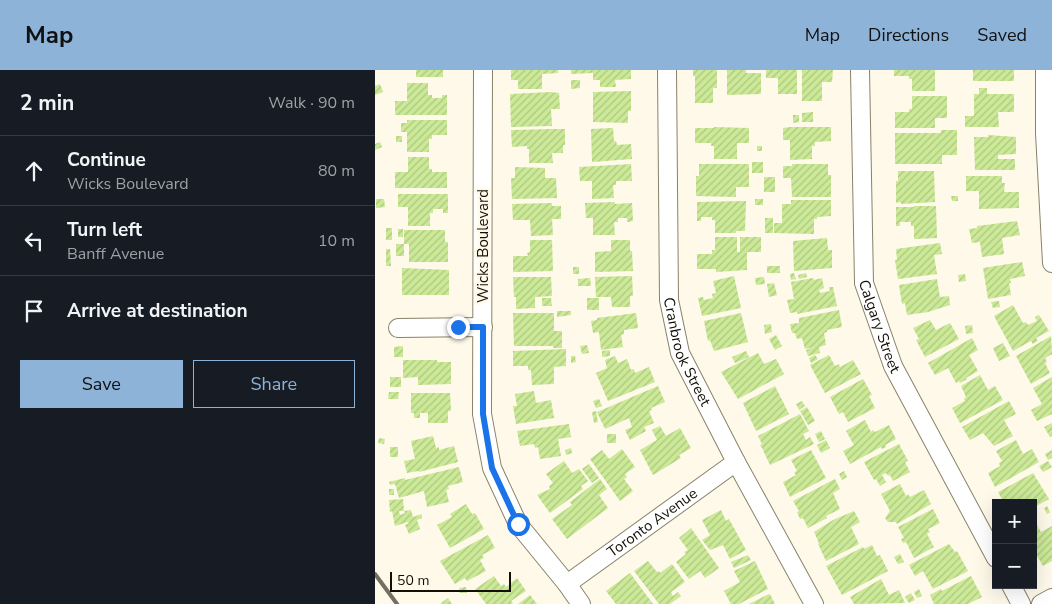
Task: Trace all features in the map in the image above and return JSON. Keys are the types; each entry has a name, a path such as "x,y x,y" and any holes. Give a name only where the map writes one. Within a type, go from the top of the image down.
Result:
{"street":[{"name":"Wicks Boulevard","path":"483,70 483,414 492,468 518,524 581,604"},
{"name":"Cranbrook Street","path":"667,70 669,300 680,353 736,462 814,604"},
{"name":"Calgary Street","path":"860,70 865,283 893,366 992,551"},
{"path":"1045,70 1045,133 1052,263"},
{"path":"397,328 483,327"},
{"name":"Toronto Avenue","path":"567,584 736,462"},
{"path":"1013,589 1021,604"},
{"path":"1041,604 1052,598"}],"building":[{"path":"416,70 443,70 443,77 416,77"},
{"path":"511,70 558,70 558,73 542,74 542,89 518,89 518,80 511,80"},
{"path":"571,70 631,70 631,79 615,80 616,87 600,87 600,80 593,80 593,73 571,74"},
{"path":"693,70 717,70 717,88 713,88 713,103 695,103 695,76 693,76"},
{"path":"727,70 746,70 746,73 761,73 761,94 727,95"},
{"path":"766,70 797,70 797,94 778,94 778,78 766,78"},
{"path":"802,70 833,70 832,82 822,82 822,101 802,101"},
{"path":"894,70 935,70 935,91 912,91 912,79 909,79 909,76 894,76"},
{"path":"973,70 1014,70 1014,81 973,81"},
{"path":"571,80 580,80 580,88 571,89"},
{"path":"407,83 428,83 428,95 432,95 432,98 442,98 442,95 447,95 447,115 395,115 395,101 407,101"},
{"path":"380,84 383,92 375,95 375,86"},
{"path":"979,88 987,88 987,94 1014,94 1014,112 998,112 999,127 965,127 965,116 974,116 974,94 979,94"},
{"path":"631,91 631,111 628,111 628,123 593,122 593,92"},
{"path":"559,93 560,109 551,109 552,126 511,127 510,94"},
{"path":"912,96 947,96 947,118 935,118 935,128 895,128 895,112 909,112 909,109 912,109"},
{"path":"813,112 813,122 802,122 802,113"},
{"path":"793,115 799,115 799,122 793,123"},
{"path":"407,120 447,120 447,135 432,135 432,139 429,139 429,152 407,152 407,132 401,132 401,123 407,123"},
{"path":"831,127 831,141 815,142 815,146 812,146 812,159 790,160 790,140 783,140 783,128"},
{"path":"613,128 614,141 616,141 617,145 631,144 632,159 592,162 591,129"},
{"path":"695,128 749,128 749,143 737,143 737,159 714,159 714,146 711,146 711,143 695,143"},
{"path":"565,129 563,153 552,153 553,163 529,163 529,149 527,149 527,146 512,147 511,130"},
{"path":"941,130 957,130 957,155 942,155 942,164 895,164 895,133 941,133"},
{"path":"988,135 1016,137 1016,154 998,155 998,159 1015,159 1015,170 975,170 974,137 988,137"},
{"path":"396,136 402,136 402,142 396,142"},
{"path":"380,142 382,147 375,150 375,144"},
{"path":"757,146 762,146 762,151 757,151"},
{"path":"408,157 429,157 429,169 432,169 432,172 447,172 447,188 395,188 395,172 408,172"},
{"path":"752,162 763,162 763,173 752,173"},
{"path":"631,164 632,181 616,181 616,185 613,185 614,198 592,199 592,181 580,181 579,167"},
{"path":"699,164 749,164 749,187 736,187 736,197 696,196 696,176 699,176"},
{"path":"792,164 828,164 828,175 831,175 831,197 792,197 791,178 783,178 783,166 792,166"},
{"path":"515,167 545,168 545,178 556,178 557,198 512,199 511,178 515,178"},
{"path":"898,171 934,171 935,202 896,203"},
{"path":"966,176 1002,176 1002,183 1005,183 1004,192 1019,192 1019,208 979,209 979,191 966,191"},
{"path":"764,177 775,177 775,192 764,192"},
{"path":"398,194 448,194 448,213 443,213 443,209 433,209 433,213 430,213 430,226 408,226 408,207 398,207"},
{"path":"951,196 958,196 958,201 952,201"},
{"path":"376,199 384,199 385,207 376,208"},
{"path":"755,199 763,199 763,205 755,205"},
{"path":"791,200 831,200 831,216 814,219 814,234 774,233 774,223 782,223 782,204 791,204"},
{"path":"746,201 745,231 715,233 715,220 712,220 712,217 701,217 701,221 697,221 697,202"},
{"path":"615,202 615,204 632,203 633,221 627,222 627,218 618,218 618,222 614,222 615,235 593,235 593,218 586,218 585,203"},
{"path":"552,203 552,206 561,206 561,219 552,219 553,235 531,236 530,220 513,220 512,204"},
{"path":"936,206 937,238 914,239 914,226 911,226 911,222 900,222 900,226 896,226 896,207"},
{"path":"765,218 773,218 773,233 765,233"},
{"path":"1017,221 1020,235 1002,238 1004,254 982,257 980,242 972,243 969,229 977,228 977,226"},
{"path":"386,228 392,228 392,240 386,240"},
{"path":"398,229 403,229 403,237 398,237"},
{"path":"404,230 445,230 445,242 448,242 448,262 409,262 409,244 404,244"},
{"path":"715,237 737,237 737,252 740,252 740,237 761,237 761,252 747,252 747,270 716,272 716,269 697,269 697,254 712,254 712,250 715,250"},
{"path":"827,238 828,250 832,250 832,268 794,271 793,241"},
{"path":"530,240 552,240 553,271 513,272 513,256 528,256"},
{"path":"611,240 630,240 633,271 595,272 595,252 611,251"},
{"path":"940,243 942,254 934,255 937,274 898,279 895,260 897,260 896,249"},
{"path":"396,244 404,244 404,256 396,256"},
{"path":"386,249 390,249 391,266 386,266"},
{"path":"1022,262 1025,276 1010,279 1011,295 988,299 983,268"},
{"path":"767,266 780,266 780,273 767,273"},
{"path":"573,267 579,267 579,274 573,274"},
{"path":"402,268 449,270 449,295 402,295"},
{"path":"794,273 796,279 791,280 790,274"},
{"path":"806,273 807,277 799,279 798,275"},
{"path":"965,274 966,281 959,282 958,275"},
{"path":"632,276 633,296 630,296 630,307 612,307 611,297 596,297 595,277"},
{"path":"734,276 741,308 702,316 698,298 703,297 704,300 713,298 712,294 716,293 713,281"},
{"path":"513,277 551,277 552,296 535,297 535,308 516,309"},
{"path":"764,277 765,284 756,285 755,278"},
{"path":"590,278 591,286 578,286 578,279"},
{"path":"813,278 814,280 822,278 824,288 819,290 820,293 830,291 829,287 833,287 837,306 797,314 797,312 790,313 787,300 794,299 791,282"},
{"path":"937,279 940,297 949,296 950,305 928,312 907,315 905,303 902,304 899,285"},
{"path":"774,283 777,295 769,297 767,284"},
{"path":"542,298 551,298 552,306 542,306"},
{"path":"587,298 599,298 599,310 587,310"},
{"path":"999,301 1000,307 993,308 991,302"},
{"path":"1013,305 1023,323 1026,322 1028,325 1037,321 1035,317 1039,315 1049,331 1036,338 1038,341 1033,344 1031,341 1013,351 994,316"},
{"path":"839,310 842,327 827,330 824,333 826,345 819,347 820,353 808,356 806,350 814,347 805,349 802,338 797,339 795,333 792,333 790,324 799,323 799,318"},
{"path":"557,311 571,311 571,315 557,317"},
{"path":"513,313 554,313 554,331 562,331 562,348 553,348 553,346 514,346"},
{"path":"636,313 638,328 624,330 624,334 621,335 623,347 601,350 599,332 593,333 591,321 597,320 597,318"},
{"path":"741,313 748,342 714,351 710,340 708,341 704,321"},
{"path":"930,320 936,330 950,323 959,339 925,357 916,340 919,339 913,328"},
{"path":"771,324 772,332 765,334 764,325"},
{"path":"972,325 973,333 966,334 965,326"},
{"path":"776,335 782,346 775,350 769,339"},
{"path":"1051,336 1052,354 1045,358 1047,362 1045,363 1050,373 1031,384 1016,356"},
{"path":"972,338 978,350 969,355 978,371 960,383 959,381 956,383 948,368 935,375 928,363"},
{"path":"1003,343 1010,356 999,361 993,348"},
{"path":"587,345 589,353 582,354 580,346"},
{"path":"403,346 403,357 394,357 394,347"},
{"path":"566,349 566,366 554,367 554,384 532,385 531,370 528,370 528,366 513,366 513,351"},
{"path":"610,350 610,356 602,357 602,351"},
{"path":"746,351 749,357 735,363 732,357"},
{"path":"758,353 764,364 776,359 784,374 738,399 721,372"},
{"path":"815,355 818,359 811,363 809,358"},
{"path":"829,355 835,366 839,364 840,367 853,360 861,374 825,393 810,365"},
{"path":"571,356 575,356 576,362 571,363"},
{"path":"615,356 618,363 627,359 631,370 634,369 635,373 649,367 655,382 608,401 596,373 607,368 605,360"},
{"path":"403,360 451,362 451,384 418,385 418,377 403,378"},
{"path":"980,375 988,390 995,386 1003,400 960,423 952,408 965,401 966,397 961,386"},
{"path":"390,377 401,377 401,387 390,387"},
{"path":"1052,377 1052,414 1037,421 1031,410 1042,404 1033,388"},
{"path":"863,379 872,395 869,396 875,408 848,422 843,412 839,414 830,397"},
{"path":"658,386 665,402 651,408 652,410 649,411 654,423 644,427 646,431 630,440 625,430 632,427 629,418 605,429 597,412"},
{"path":"775,386 789,414 756,431 743,403"},
{"path":"534,391 536,403 551,400 554,418 516,424 513,406 517,406 515,394"},
{"path":"389,392 399,392 398,399 388,399"},
{"path":"411,393 450,393 451,411 448,411 448,423 428,423 428,413 420,413 420,418 414,418 414,413 411,413"},
{"path":"599,399 602,406 596,408 593,401"},
{"path":"802,401 805,406 799,410 796,404"},
{"path":"1009,401 1016,414 1004,420 1013,436 994,446 983,433 970,440 962,427"},
{"path":"807,407 815,421 808,425 800,411"},
{"path":"596,411 598,422 594,423 592,412"},
{"path":"800,414 809,431 803,434 806,440 810,437 814,444 770,465 760,445 762,444 758,436"},
{"path":"865,420 871,432 889,425 896,439 885,445 886,447 882,449 881,447 850,464 843,451 854,445 846,431"},
{"path":"1052,423 1052,436 1050,437 1044,427"},
{"path":"569,424 571,437 558,439 561,456 540,459 538,447 535,448 534,444 520,446 517,431"},
{"path":"660,426 666,436 680,428 691,448 679,455 681,458 653,475 640,450 657,440 652,430"},
{"path":"821,431 825,439 819,442 815,434"},
{"path":"607,434 616,434 616,443 607,443"},
{"path":"433,436 436,448 439,447 439,450 454,446 458,462 419,472 407,473 404,461 415,459 411,441"},
{"path":"379,438 385,439 384,444 378,443"},
{"path":"826,440 830,448 821,453 817,445"},
{"path":"1016,440 1023,454 1032,449 1039,462 995,487 988,473 1000,466 999,463 1002,461 996,451"},
{"path":"899,444 908,461 905,462 910,472 893,481 890,475 888,476 886,473 882,475 886,482 880,486 876,479 874,480 864,462"},
{"path":"390,447 398,447 398,457 390,457"},
{"path":"571,448 572,453 566,455 565,450"},
{"path":"622,449 635,467 625,474 627,477 624,479 633,491 620,501 590,459 602,450 609,459"},
{"path":"811,450 826,478 790,497 783,482 796,475 794,472 797,471 791,460"},
{"path":"1052,450 1052,458 1048,460 1045,454"},
{"path":"564,461 572,473 579,469 588,481 581,486 583,489 550,513 537,495 550,489 549,486 553,483 546,474"},
{"path":"1048,461 1052,467 1043,472 1039,466"},
{"path":"589,464 599,478 592,483 582,469"},
{"path":"459,467 463,482 448,486 449,489 446,490 449,502 427,507 424,491 399,498 395,484 390,485 389,482 405,478 405,480"},
{"path":"844,471 847,477 842,480 839,474"},
{"path":"1033,473 1049,499 1037,506 1037,499 1002,499 998,492"},
{"path":"600,479 607,489 599,495 608,508 567,539 552,519 572,505 570,502"},
{"path":"835,479 840,489 833,493 840,509 808,528 803,518 800,519 797,512 799,511 793,501"},
{"path":"900,484 906,496 908,494 910,497 924,490 931,504 897,524 896,522 888,522 885,518 890,511 881,494"},
{"path":"389,489 394,489 394,495 389,495"},
{"path":"403,499 404,511 411,510 413,517 422,514 422,518 417,520 420,529 409,534 405,525 409,523 395,526 392,511 390,512 389,500","holes":["399,511 404,511 405,513 400,515"]},
{"path":"466,504 472,514 475,513 484,529 450,548 437,525 452,517 450,514"},
{"path":"1047,506 1050,512 1047,514 1044,508"},
{"path":"933,509 940,523 928,529 930,532 927,534 934,547 914,558 906,542 903,543 901,539 904,538 898,527"},
{"path":"721,510 726,521 729,519 746,550 730,559 723,545 710,550 702,540 710,535 702,520"},
{"path":"854,511 860,522 851,527 859,544 826,561 814,532 833,520"},
{"path":"1037,525 1041,532 1052,526 1052,561 1043,566 1037,556"},
{"path":"691,528 719,568 705,578 700,571 689,579 676,562 688,550 679,538"},
{"path":"488,535 495,548 482,555 484,558 480,560 486,571 467,581 465,578 455,584 440,561"},
{"path":"949,544 955,552 957,551 968,571 933,589 923,571 915,576 909,565"},
{"path":"872,545 877,556 880,555 888,571 842,595 826,566 863,547 864,549"},
{"path":"900,554 904,562 898,564 894,557"},
{"path":"748,555 751,560 734,568 731,562"},
{"path":"648,561 660,573 672,564 685,582 671,592 673,596 678,592 681,596 670,604 659,604 634,571"},
{"path":"755,561 768,589 739,604 731,604 724,591 740,582 734,571"},
{"path":"630,573 653,604 616,604 606,591"},
{"path":"494,576 501,586 504,584 506,587 517,578 526,591 511,601 513,603 511,604 486,604 475,589"},
{"path":"971,576 982,597 968,604 934,604 930,595"},
{"path":"881,579 889,595 899,590 905,603 854,604 850,597"},
{"path":"466,587 467,593 460,593 459,588"},
{"path":"919,589 922,596 917,598 914,592"},
{"path":"911,593 915,600 909,603 905,597"},
{"path":"770,594 775,604 749,604 767,595"},
{"path":"530,595 537,604 518,604"},
{"path":"448,598 452,604 441,603"}],"railway":[{"path":"375,574 397,604"}],"route":[{"path":"458,327 483,327 483,414 492,468 518,524"}]}
